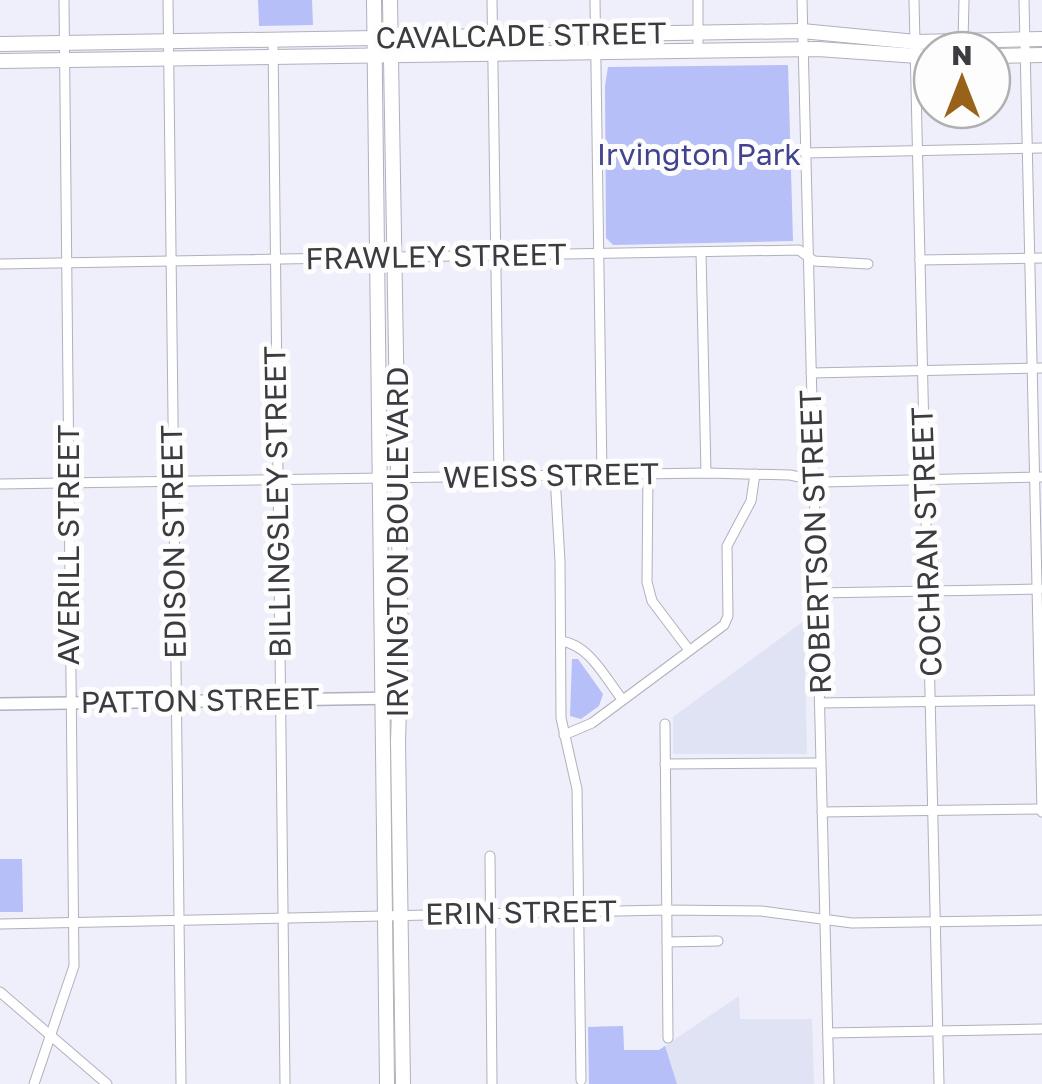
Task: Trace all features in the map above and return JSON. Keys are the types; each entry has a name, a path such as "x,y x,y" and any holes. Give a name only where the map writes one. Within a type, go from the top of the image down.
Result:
{"main road":[{"name":"IRVINGTON BOULEVARD","path":"374,0 386,1084"},
{"name":"IRVINGTON BOULEVARD","path":"390,0 400,580 403,1084"},
{"name":"CAVALCADE STREET","path":"374,47 391,38 802,31 912,50"},
{"name":"CAVALCADE STREET","path":"1012,39 1042,39"},
{"name":"CAVALCADE STREET","path":"0,44 65,52"},
{"name":"CAVALCADE STREET","path":"0,61 65,52 273,48 374,47 391,55 802,49 912,52"},
{"path":"1012,56 1042,55"},
{"path":"375,145 394,145"},
{"path":"378,370 397,370"},
{"path":"381,579 400,580"},
{"path":"382,773 399,773"},
{"path":"386,1028 402,1027"}],"street":[{"name":"AVERILL STREET","path":"34,1084 72,975 74,922 64,0"},
{"name":"EDISON STREET","path":"168,0 181,1084"},
{"path":"492,0 499,476"},
{"path":"595,0 602,475"},
{"path":"698,0 698,50"},
{"name":"ROBERTSON STREET","path":"802,0 829,1084"},
{"name":"COCHRAN STREET","path":"914,0 918,30"},
{"path":"963,30 964,0"},
{"path":"822,812 1042,810 1036,368 1024,0"},
{"name":"BILLINGSLEY STREET","path":"273,48 285,1084"},
{"name":"COCHRAN STREET","path":"919,130 939,1084"},
{"path":"805,153 1042,148"},
{"name":"FRAWLEY STREET","path":"0,264 799,250 814,261 868,264"},
{"path":"701,252 706,473"},
{"path":"920,260 1042,258"},
{"path":"811,374 1036,368"},
{"name":"WEISS STREET","path":"0,484 706,473 790,475 813,480 1038,477"},
{"path":"648,474 647,582 652,601 689,650"},
{"path":"564,734 592,722 724,624 728,616 727,546 752,501 755,474"},
{"path":"555,476 564,734 575,774 581,1080"},
{"path":"817,592 1040,589"},
{"path":"561,641 576,643 622,699"},
{"name":"PATTON STREET","path":"0,704 399,698"},
{"path":"820,703 1041,700"},
{"path":"665,724 668,1038"},
{"path":"665,764 820,763"},
{"path":"490,856 492,1084"},
{"name":"ERIN STREET","path":"0,924 667,910 761,912 824,920 1042,920"},
{"path":"667,942 718,941"},
{"path":"0,992 107,1084"},
{"path":"828,1033 1042,1030"}],"shaded area":[{"path":"804,621 807,754 673,754 673,717"},
{"path":"739,996 740,1019 812,1019 814,1084 589,1084 588,1027 623,1026 624,1050 659,1050"}],"green space":[{"path":"258,0 312,0 313,25 259,26"},
{"name":"Irvington Park","path":"788,65 793,241 613,245 606,238 608,67"},
{"path":"572,659 578,659 603,694 599,706 581,719 570,716"},
{"path":"0,859 22,859 23,912 0,912"},
{"path":"623,1026 624,1050 659,1050 665,1046 677,1084 589,1084 588,1027"}]}
